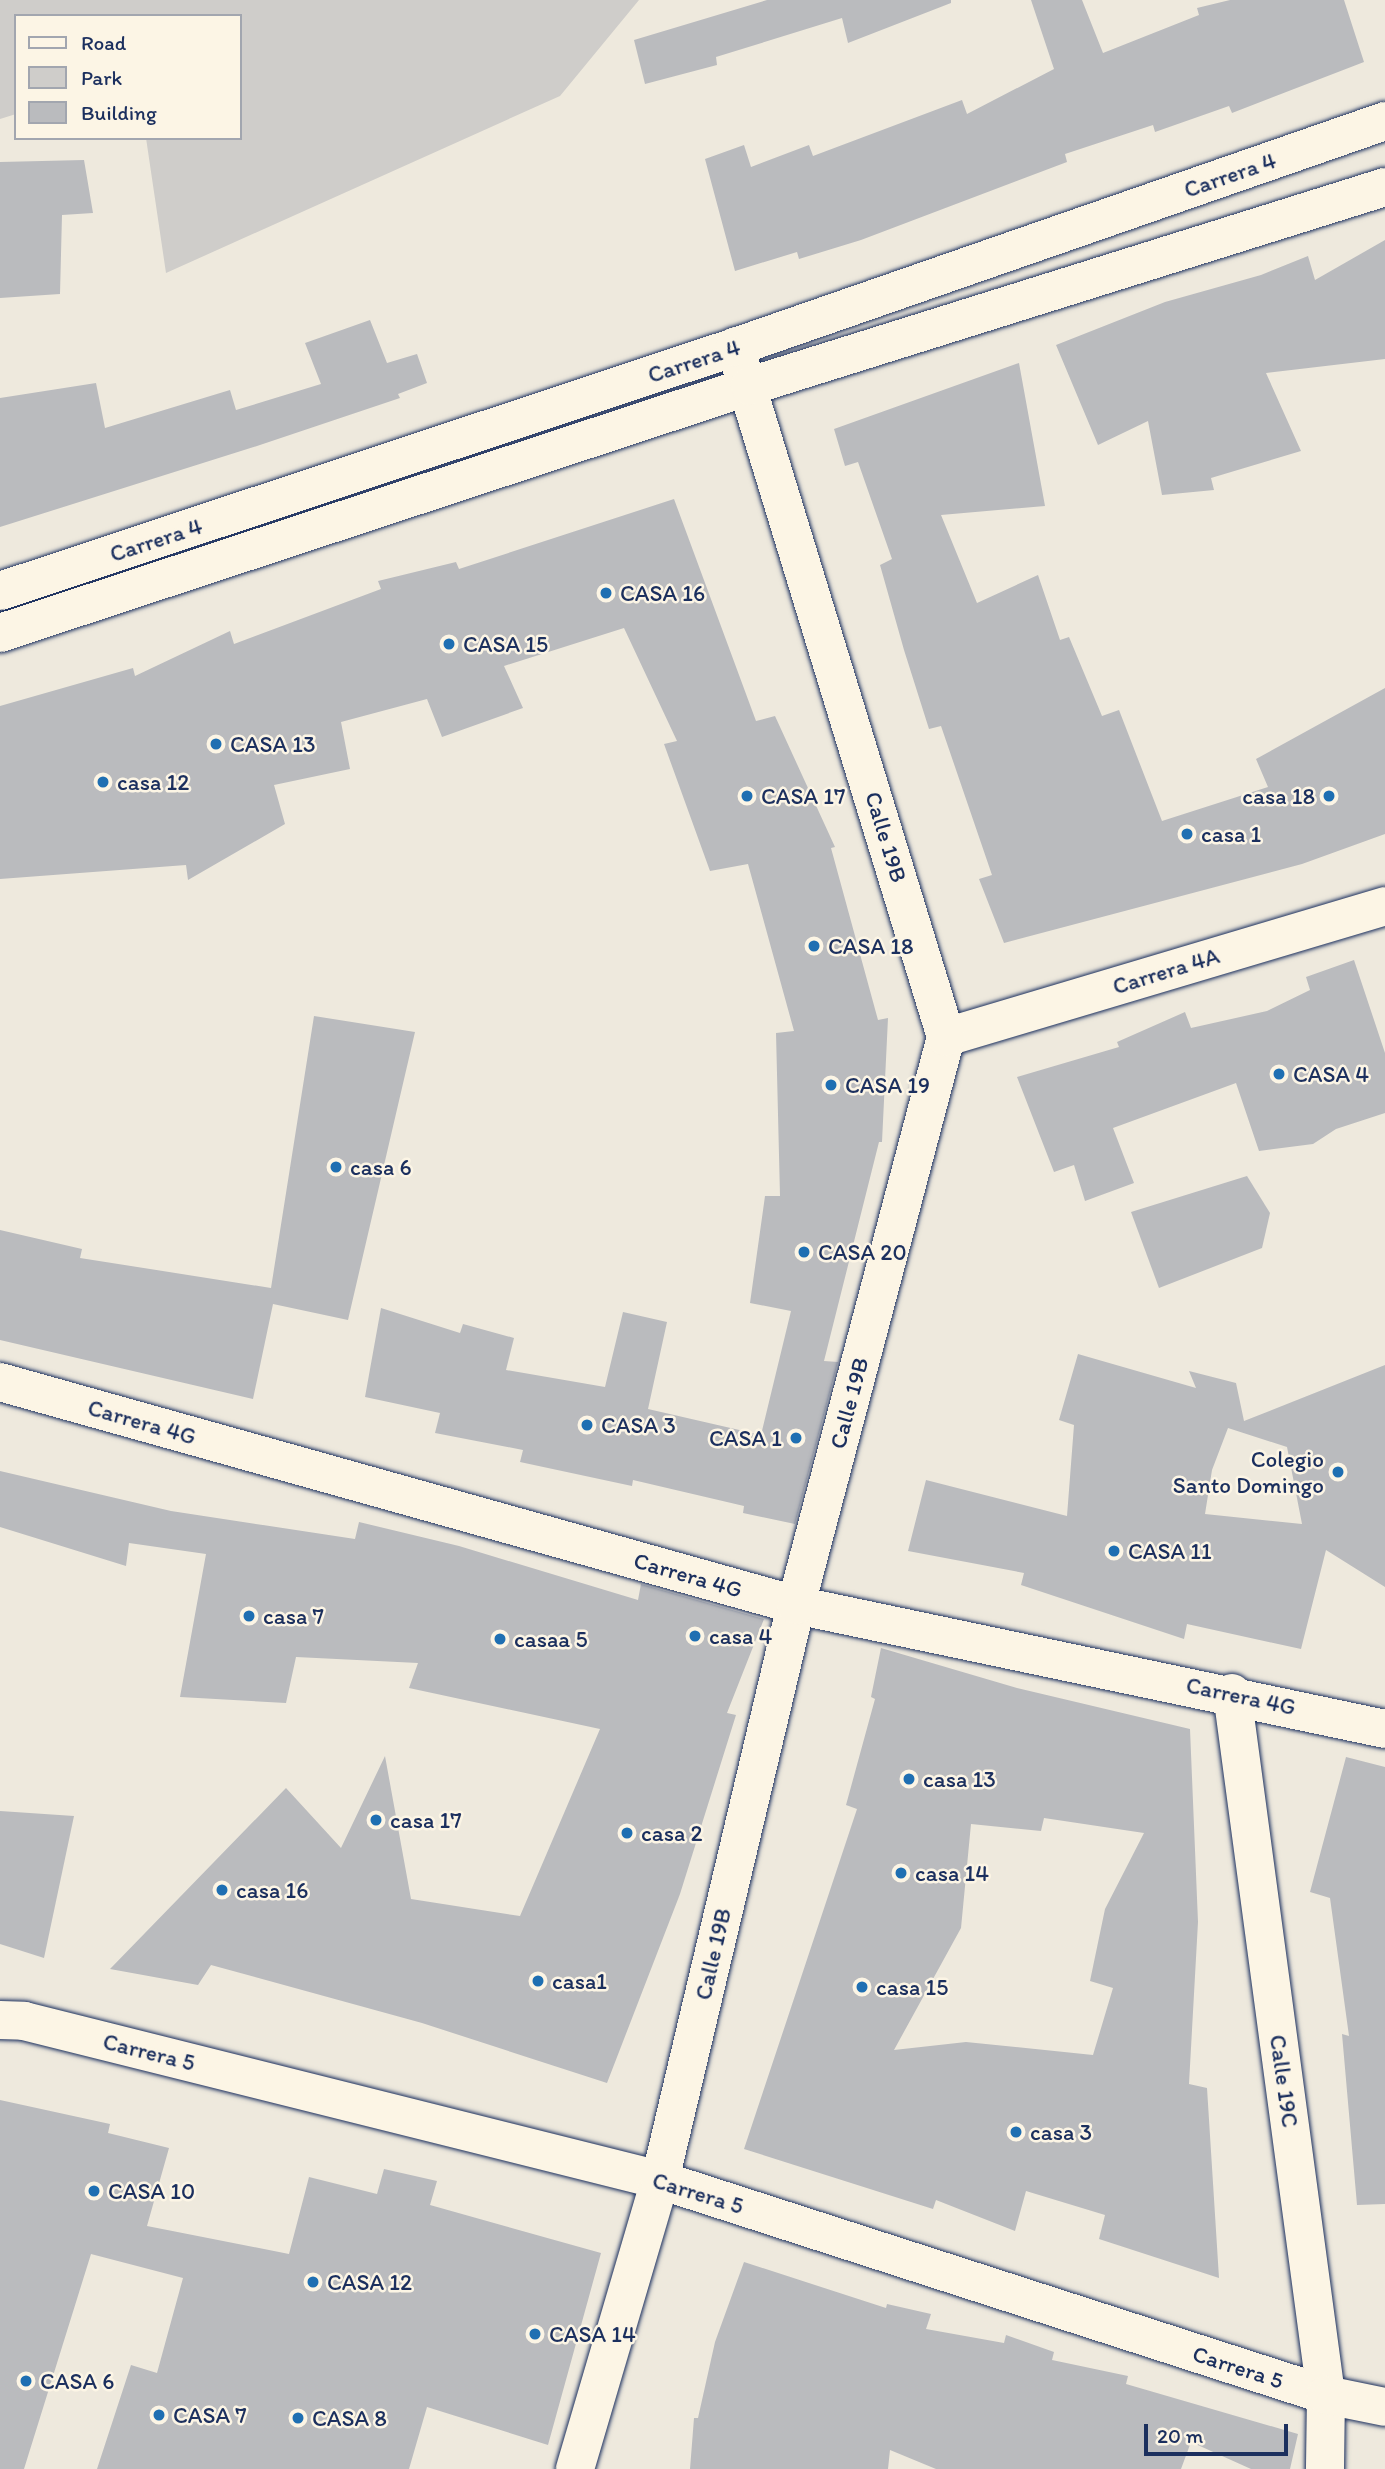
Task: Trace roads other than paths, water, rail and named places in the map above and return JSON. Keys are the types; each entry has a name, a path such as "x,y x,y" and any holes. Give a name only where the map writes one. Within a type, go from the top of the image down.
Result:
{"street":[{"name":"Carrera 4","path":"0,591 735,347 1385,121"},
{"name":"Carrera 4","path":"0,633 750,386 1385,187"},
{"name":"Calle 19B","path":"575,2469 660,2179 796,1605 946,1037 750,386 735,347"},
{"name":"Carrera 4A","path":"946,1037 1385,905"},
{"name":"Carrera 4G","path":"0,1382 796,1605 1232,1693 1385,1728"},
{"name":"Calle 19C","path":"1232,1693 1326,2395 1325,2469"},
{"name":"Carrera 5","path":"0,2020 24,2021 660,2179 1326,2395 1385,2407"}],"place":[{"name":"CASA 16","path":"606,593"},
{"name":"CASA 15","path":"449,644"},
{"name":"CASA 13","path":"216,744"},
{"name":"casa 12","path":"103,782"},
{"name":"CASA 17","path":"747,796"},
{"name":"casa 18","path":"1329,796"},
{"name":"casa 1","path":"1187,834"},
{"name":"CASA 18","path":"814,946"},
{"name":"CASA 4","path":"1279,1074"},
{"name":"CASA 19","path":"831,1085"},
{"name":"casa 6","path":"336,1167"},
{"name":"CASA 20","path":"804,1252"},
{"name":"CASA 3","path":"587,1425"},
{"name":"CASA 1","path":"796,1438"},
{"name":"Colegio Santo Domingo","path":"1338,1472"},
{"name":"CASA 11","path":"1114,1551"},
{"name":"casa 7","path":"249,1616"},
{"name":"casa 4","path":"695,1636"},
{"name":"casaa 5","path":"500,1639"},
{"name":"casa 13","path":"909,1779"},
{"name":"casa 17","path":"376,1820"},
{"name":"casa 2","path":"627,1833"},
{"name":"casa 14","path":"901,1873"},
{"name":"casa 16","path":"222,1890"},
{"name":"casa1","path":"538,1981"},
{"name":"casa 15","path":"862,1987"},
{"name":"casa 3","path":"1016,2132"},
{"name":"CASA 10","path":"94,2191"},
{"name":"CASA 12","path":"313,2282"},
{"name":"CASA 14","path":"535,2334"},
{"name":"CASA 6","path":"26,2381"},
{"name":"CASA 7","path":"159,2415"},
{"name":"CASA 8","path":"298,2418"}]}
